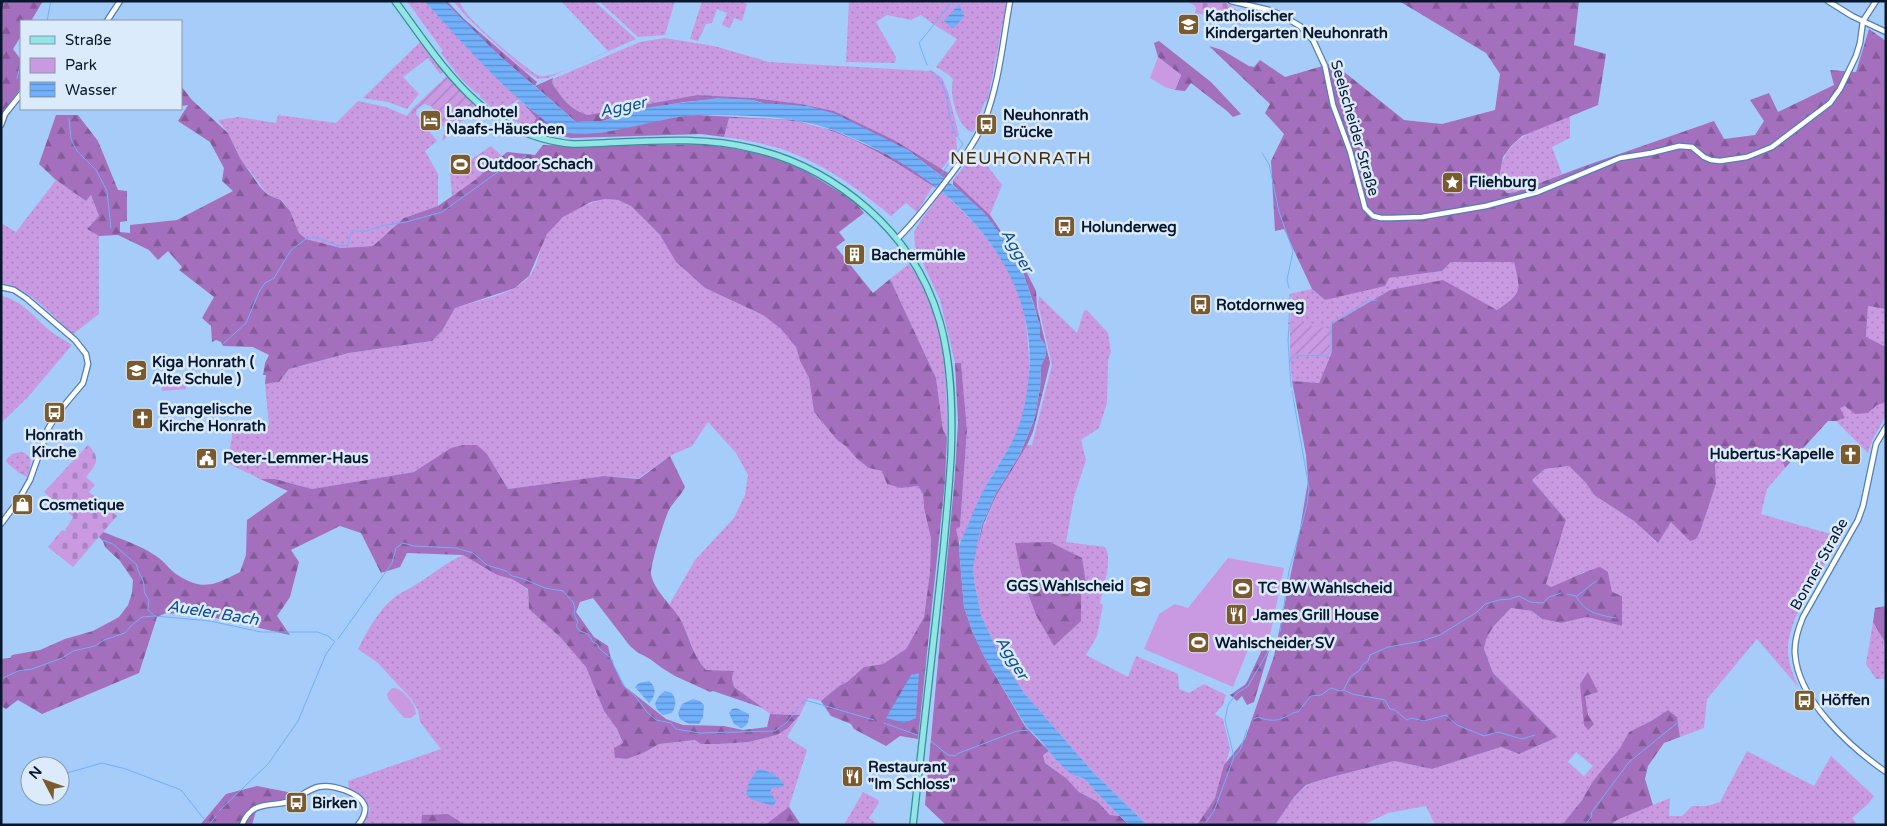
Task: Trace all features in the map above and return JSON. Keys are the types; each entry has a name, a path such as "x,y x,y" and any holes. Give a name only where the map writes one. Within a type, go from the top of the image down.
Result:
{"main road":[{"path":"396,1 448,72 474,101 496,119 521,133 556,143 702,141 734,144 769,152 798,163 835,183 874,215 897,239 917,266 930,292 944,338 951,387 952,426 943,554 912,825"}],"street":[{"path":"108,20 120,1"},
{"path":"897,239 955,170 974,142 984,122 990,102 1010,1"},
{"name":"Seelscheider Straße","path":"1231,1 1270,10 1281,15 1300,26 1312,40 1325,66 1333,105 1350,151 1363,203 1370,214 1381,218 1422,217 1486,206 1538,192 1620,158 1679,146 1692,147 1711,160 1720,161 1747,157 1772,147 1830,103 1840,90 1856,56 1863,21"},
{"path":"1828,1 1886,32"},
{"path":"1863,21 1876,1"},
{"path":"1,125 5,114 20,95"},
{"path":"1,287 14,290 26,298 68,334 84,351 88,364 83,383 48,428 30,480 18,501 1,524"},
{"name":"Bonner Straße","path":"1886,427 1876,444 1863,506 1858,520 1803,617 1797,632 1794,653 1800,679 1815,705 1856,748 1886,772"},
{"path":"242,825 249,813 259,806 288,802 310,790 329,786 347,791 362,802 365,809 358,825"}],"green space":[{"path":"1,1 43,1 32,20 20,20 20,38 13,49 20,59 20,89 1,117"},
{"path":"407,1 424,1 519,99 498,113 461,79 441,53 443,51"},
{"path":"444,1 447,1 463,18 537,82 535,86 488,45"},
{"path":"460,1 463,8 480,27 536,74 542,76 551,75 576,66 548,78 538,79 524,70 465,15 454,2"},
{"path":"561,1 594,1 636,39 577,65 608,51"},
{"path":"599,1 675,1 665,35 638,37"},
{"path":"702,1 741,1 747,4 742,21 734,18 730,28 722,25 727,13 717,9 712,23 706,24 698,41 690,39"},
{"path":"849,1 1007,1 988,99 984,103 974,131 971,132 966,129 955,109 952,93 953,80 949,75 936,67 957,39 921,15 911,20 887,15 876,22 896,57 895,63 846,62"},
{"path":"1186,1 1223,2 1245,14 1241,25 1195,13 1196,8 1194,5"},
{"path":"1399,1 1579,1 1574,45 1606,54 1598,105 1522,136 1511,146 1503,157 1499,178 1501,187 1507,193 1513,193 1714,121 1724,139 1755,135 1764,121 1750,100 1769,93 1778,112 1834,85 1830,70 1856,72 1869,29 1886,41 1886,309 1868,306 1866,337 1886,347 1886,402 1877,405 1868,413 1855,414 1845,406 1840,408 1845,418 1828,421 1785,468 1778,455 1760,451 1744,454 1715,464 1716,484 1700,532 1696,539 1690,541 1671,522 1658,543 1634,521 1594,495 1586,483 1569,466 1545,469 1532,480 1566,520 1546,584 1551,587 1600,567 1608,572 1612,592 1622,596 1622,626 1587,617 1561,623 1542,619 1532,611 1511,608 1493,627 1486,639 1484,649 1493,673 1558,737 1519,754 1501,747 1432,769 1394,761 1324,779 1306,785 1294,797 1275,825 1197,825 1215,798 1224,765 1245,739 1274,656 1308,481 1306,455 1292,381 1319,383 1332,352 1332,324 1390,290 1443,280 1497,310 1511,299 1518,290 1518,279 1514,262 1451,262 1442,271 1389,278 1385,286 1325,300 1312,289 1284,229 1275,231 1271,161 1284,134 1265,113 1270,104 1209,46 1222,50 1249,66 1254,67 1260,60 1285,77 1333,63 1404,120 1442,124 1495,110 1500,74 1486,53"},
{"path":"664,38 714,46 769,62 931,70 942,78 948,92 959,135 956,137 957,149 941,170 894,140 834,111 801,104 754,98 697,95 588,115 571,107 552,83 553,79 640,42"},
{"path":"1159,41 1211,82 1241,114 1233,117 1191,83 1185,91 1175,90 1181,75 1158,57 1154,43"},
{"path":"420,42 445,71 440,74 428,58 403,77 419,94 407,109 388,102 363,98"},
{"path":"1158,57 1181,75 1175,90 1165,87 1150,78"},
{"path":"447,76 478,108 447,133 449,135 442,141 445,128 431,106 424,104 417,109 416,115 412,109"},
{"path":"553,78 552,83 567,103 576,110 588,115 697,95 754,98 801,104 834,111 894,140 948,173 944,178 908,150 753,100 718,99 684,102 625,113 603,121 576,122 535,86"},
{"path":"182,87 192,100 228,133 240,158 260,187 268,195 281,200 290,211 299,233 306,239 341,248 373,246 404,218 438,206 475,180 507,152 535,155 543,145 704,144 755,152 800,168 855,202 864,213 839,232 845,240 836,247 873,293 890,279 936,378 943,430 947,437 945,482 918,739 900,736 886,746 854,729 851,724 831,716 821,701 864,667 883,664 906,649 924,617 930,572 931,539 923,494 918,486 901,488 887,484 882,471 869,468 837,440 814,412 809,378 800,361 796,347 781,329 763,315 705,288 676,262 660,235 631,206 618,200 605,199 591,202 563,217 547,234 529,276 515,288 455,308 442,331 432,341 349,353 289,369 279,382 265,384 266,375 263,375 265,363 269,355 253,347 223,346 221,342 216,340 212,342 211,326 202,318 214,297 179,270 182,267 168,251 158,260 149,250 118,235 99,236 87,229 99,216 91,195 86,201 56,180 39,164 56,115 78,115 98,141 118,190 127,191 127,221 120,222 120,232 130,233 130,225 177,220 233,191 222,181 224,168 210,142 178,121 188,105 182,106"},
{"path":"520,100 536,118 534,122 553,134 525,127 503,114"},
{"path":"358,101 386,107 407,116 412,109 437,141 425,151 438,174 438,206 404,218 373,246 341,248 306,239 299,233 290,211 282,200 268,195 240,158 228,133 218,120 238,117 276,123 278,115 336,123"},
{"path":"524,104 534,112 580,134 603,132 677,116 698,115 794,120 812,125 786,120 729,118 724,137 701,134 571,138 553,134 534,122 536,118"},
{"path":"1570,116 1570,138 1552,147 1562,174 1513,193 1507,193 1500,182 1500,175 1505,157 1511,148 1518,140 1528,134"},
{"path":"728,118 794,121 831,131 884,156 933,186 917,212 906,203 891,216 869,198 821,166 769,145 724,137"},
{"path":"814,125 835,131 882,152 905,164 937,187 868,147"},
{"path":"491,146 502,156 475,180 452,196 450,173 454,165 456,164 461,169 467,165 466,163"},
{"path":"979,155 1002,185 990,215 953,180 969,160"},
{"path":"56,180 86,201 91,195 99,216 87,229 99,236 99,314 73,334 30,296 11,285 1,283 1,223 16,232"},
{"path":"953,180 990,215 1021,261 1036,291 1037,307 1050,363 1033,432 996,496 984,523 978,546 982,525 996,493 1020,454 1034,420 1040,389 1041,365 1046,355 1045,345 1040,338 1040,326 1033,302 1023,272 1014,253 984,213 953,185"},
{"path":"942,192 967,216 991,244 1011,275 1023,308 1029,361 1027,398 1016,435 987,483 960,542 956,536 956,529 960,527 967,430 961,364 955,363 940,300 915,246 914,232"},
{"path":"605,199 618,200 631,206 660,235 676,262 705,288 763,315 781,329 796,347 800,361 809,378 814,412 837,440 847,446 857,459 869,468 882,471 901,488 918,486 923,494 931,539 930,572 924,617 906,649 883,664 864,667 821,701 808,698 800,715 770,714 734,687 732,677 734,671 705,670 696,656 683,625 669,605 695,560 734,518 745,495 748,475 736,453 708,422 692,446 670,456 639,478 604,476 508,489 487,454 433,461 414,472 312,489 275,479 260,479 227,463 232,433 269,425 265,384 279,382 289,369 349,353 432,341 442,331 455,308 484,300 523,283 535,267 544,239 552,227 572,211"},
{"path":"1451,262 1515,262 1519,285 1518,291 1497,310 1452,286 1390,290 1332,324 1332,352 1319,383 1292,381 1290,360 1296,354 1329,354 1290,323 1292,298 1289,294 1312,289 1325,300 1389,278 1442,271"},
{"path":"909,264 922,283 938,325 945,369 947,437 943,430 936,378 890,279"},
{"path":"1,296 21,305 52,332 72,345 28,397 1,423"},
{"path":"1039,296 1077,333 1084,311 1087,310 1108,333 1111,352 1108,360 1107,403 1099,428 1081,440 1086,460 1074,497 1066,542 1105,547 1107,552 1108,566 1100,603 1103,605 1097,636 1086,655 1128,677 1136,656 1178,674 1179,689 1189,693 1204,684 1226,695 1223,705 1215,714 1223,719 1230,749 1215,798 1197,825 1147,825 1093,772 1025,694 1000,657 981,615 973,569 976,545 996,496 1024,449 1027,445 1032,445 1052,365 1038,304"},
{"path":"1868,306 1886,309 1886,347 1866,338"},
{"path":"1288,322 1332,329 1329,354 1296,354 1290,360 1290,326"},
{"path":"955,363 961,363 967,430 960,527 956,529 959,543 964,607 973,633 985,658 1025,726 1049,751 1043,755 1045,763 1066,778 1079,792 1098,802 1110,815 1120,816 1129,825 946,825 925,805 955,474 958,422"},
{"path":"184,375 186,389 162,391 161,378"},
{"path":"1886,402 1886,415 1872,441 1868,453 1836,421 1845,418 1839,408 1850,405"},
{"path":"88,445 96,457 95,465 86,477 95,485 89,492 117,516 73,567 48,547 62,530 65,531 73,517 44,492"},
{"path":"463,445 477,445 487,454 508,489 604,476 639,479 670,456 685,487 666,517 653,562 651,574 653,580 659,592 680,619 694,652 706,670 734,671 732,678 734,687 763,708 713,691 710,692 675,676 637,652 630,646 593,598 580,602 576,612 594,637 608,646 611,659 623,685 666,719 683,725 724,726 743,730 767,727 770,714 800,715 788,728 777,735 749,742 701,744 695,740 659,744 627,759 615,758 614,748 623,743 617,729 604,711 586,667 561,638 529,609 528,589 512,579 497,575 463,555 407,553 400,567 381,573 361,533 340,526 291,550 299,562 290,597 277,616 290,635 211,617 166,613 157,617 139,673 42,714 18,700 6,709 1,706 1,659 40,650 65,639 93,631 119,617 128,605 132,593 133,580 120,561 105,547 99,537 103,532 150,552 185,580 208,585 240,572 246,555 247,520 288,491 260,479 275,479 312,489 414,472 451,448"},
{"path":"21,452 28,456 31,462 27,477 5,461 12,454"},
{"path":"1756,452 1770,453 1777,455 1783,462 1785,468 1767,489 1761,514 1841,537 1808,592 1793,623 1788,651 1789,661 1799,688 1757,639 1707,699 1704,728 1680,737 1677,717 1668,710 1629,732 1620,748 1593,781 1582,800 1562,825 1435,825 1426,806 1388,813 1363,825 1275,825 1294,797 1307,785 1324,779 1394,761 1432,769 1501,747 1519,754 1558,737 1493,673 1484,649 1485,639 1493,627 1511,608 1532,611 1542,619 1561,623 1587,617 1622,626 1622,596 1612,593 1608,572 1583,572 1576,577 1551,587 1546,584 1566,520 1532,480 1545,469 1569,466 1586,483 1594,495 1634,521 1657,543 1671,522 1696,539 1716,484 1715,464 1736,456","holes":["1576,752 1593,766 1584,776 1568,762"]},
{"path":"1050,542 1082,558 1086,583 1081,593 1081,621 1054,646 1036,615 1022,577 1015,543"},
{"path":"463,555 497,575 512,579 528,590 529,609 561,638 586,667 604,711 617,729 623,744 615,758 627,759 643,753 658,744 695,740 718,744 749,742 777,735 788,728 799,717 787,737 807,750 789,807 801,825 465,825 448,814 423,815 421,825 362,825 370,809 361,795 349,788 348,781 441,749 420,722 418,710 411,699 378,663 358,649 374,620 390,601"},
{"path":"1228,558 1284,568 1269,640 1253,637 1233,687 1144,649 1159,614 1175,604 1188,608"},
{"path":"1886,606 1886,644 1873,622 1875,608"},
{"path":"1873,622 1886,644 1886,679 1876,679 1866,664"},
{"path":"1258,642 1269,643 1269,651 1254,702 1247,705 1242,696 1237,701 1230,695 1246,684 1261,652"},
{"path":"1588,672 1598,692 1585,696 1588,715 1594,724 1588,730 1584,725 1580,684"},
{"path":"392,688 400,690 411,701 416,714 411,718 404,718 388,699 387,694"},
{"path":"1668,710 1677,717 1680,737 1664,743 1648,766 1645,779 1653,805 1617,820 1611,825 1562,825 1582,800 1593,781 1620,748 1629,732"},
{"path":"1049,751 1056,760 1078,777 1085,779 1120,816 1110,815 1098,802 1079,792 1066,778 1045,763 1043,755"},
{"path":"1747,751 1814,786 1831,756 1874,796 1852,818 1858,825 1611,825 1617,820 1670,798 1669,816 1682,816 1692,806 1707,806 1720,802"},
{"path":"257,786 298,794 289,800 258,804 252,825 200,825 226,794"},
{"path":"863,792 878,800 879,803 869,818 879,825 844,825"},
{"path":"789,807 801,825 765,825"},
{"path":"448,814 465,825 421,825 422,815"}],"water":[{"path":"424,1 444,1 500,56 576,122 603,121 625,113 651,107 718,98 808,106 836,114 908,150 960,191 984,213 1014,253 1023,272 1040,326 1040,338 1045,345 1046,355 1041,366 1040,389 1034,420 1020,454 996,493 982,525 977,545 973,569 981,615 1000,657 1025,694 1093,772 1147,825 1129,825 1085,779 1071,774 1056,760 1026,726 985,658 973,633 964,607 959,548 961,539 988,482 1008,450 1019,426 1029,375 1028,332 1017,292 999,256 974,223 944,194 910,169 874,148 836,131 803,122 768,117 698,115 683,116 591,134 575,134 561,131 546,122 504,86"},
{"path":"959,4 964,16 952,28 944,21"},
{"path":"919,673 916,718 904,723 886,718 911,675"},
{"path":"649,681 652,683 655,692 649,703 635,687 639,683"},
{"path":"665,691 672,693 675,703 672,713 663,715 657,709 655,703 658,697"},
{"path":"693,699 700,701 704,705 703,717 699,724 689,724 680,719 678,713 682,704"},
{"path":"736,708 749,714 748,723 741,728 734,724 729,713 732,709"},
{"path":"758,769 773,774 784,785 772,788 770,792 776,801 773,806 751,799 746,794 749,782"}],"waterway":[{"path":"47,20 51,1"},
{"path":"927,65 919,43 953,1"},
{"path":"17,79 20,66"},
{"path":"930,71 942,85 947,99 951,123 963,144 940,176"},
{"path":"69,118 71,139 77,151 96,170 107,191 111,228"},
{"path":"532,127 535,124 551,125"},
{"path":"1262,153 1269,164 1279,212 1293,251 1287,280 1289,288"},
{"path":"223,344 246,323 260,290 265,283 274,278 291,250 306,239 314,237 340,246 348,245 352,231 367,231 442,212 495,174 526,156"},
{"path":"1289,321 1290,295"},
{"path":"1289,362 1297,355 1323,355 1325,357 1331,351 1331,324 1367,301 1377,300"},
{"path":"1289,326 1291,387"},
{"path":"1280,632 1289,571 1307,505 1309,488 1292,391"},
{"name":"Aueler Bach","path":"102,540 113,544 137,565 144,584 144,592 149,600 148,610 155,616 210,621 261,632 318,632 328,636 335,642"},
{"path":"338,639 392,563 396,548 403,543 414,546 456,548 473,553 487,565 506,571 512,576 545,588 563,591 573,602 574,614 578,622 576,626 580,631 588,634 593,642 612,659 625,687 656,720 671,723 676,729 699,733 775,731 786,723 805,700 874,720"},
{"path":"1577,596 1596,581"},
{"path":"1344,689 1350,677 1360,670 1362,665 1368,661 1370,655 1388,647 1422,641 1440,635 1477,612 1485,604 1519,596 1530,602 1543,603 1549,597 1561,593"},
{"path":"1567,594 1576,596 1588,610 1616,618"},
{"path":"1,679 18,671 32,669 62,658 73,651 95,646 104,640 125,633 142,617 155,616"},
{"name":"Aueler Bach","path":"219,811 268,764 298,721 326,654 334,643"},
{"path":"1204,825 1214,811 1234,757 1225,720 1228,705 1236,694 1248,686 1269,650"},
{"path":"1254,719 1258,717 1276,720 1298,712 1311,696 1321,695 1331,688 1385,700 1390,709 1395,710 1407,720 1411,718 1424,721 1446,715 1457,725 1484,736 1498,732 1522,739 1535,735"},
{"path":"1585,825 1592,816 1591,813 1629,762 1681,720"},
{"path":"884,723 917,735"},
{"path":"931,741 948,755 955,756 1017,731 1030,730"},
{"path":"1235,756 1240,750 1247,730"},
{"path":"70,772 102,763 126,769 181,790 204,819"},
{"path":"209,825 216,816"}],"railway":[{"path":"1,7 2,1"}],"place":[{"name":"Katholischer Kindergarten Neuhonrath","path":"1189,25"},
{"name":"Landhotel Naafs-Häuschen","path":"430,121"},
{"name":"Neuhonrath Brücke","path":"987,124"},
{"name":"Outdoor Schach","path":"461,164"},
{"name":"Fliehburg","path":"1453,182"},
{"name":"Holunderweg","path":"1065,227"},
{"name":"Bachermühle","path":"855,255"},
{"name":"Rotdornweg","path":"1200,305"},
{"name":"Kiga Honrath ( Alte Schule )","path":"136,371"},
{"name":"Honrath Kirche","path":"54,412"},
{"name":"Evangelische Kirche Honrath","path":"143,418"},
{"name":"Hubertus-Kapelle","path":"1850,454"},
{"name":"Peter-Lemmer-Haus","path":"207,458"},
{"name":"Cosmetique","path":"23,505"},
{"name":"GGS Wahlscheid","path":"1140,586"},
{"name":"TC BW Wahlscheid","path":"1242,588"},
{"name":"James Grill House","path":"1237,615"},
{"name":"Wahlscheider SV","path":"1199,643"},
{"name":"Höffen","path":"1805,700"},
{"name":"Restaurant \"Im Schloss\"","path":"852,776"},
{"name":"Birken","path":"296,803"}],"district":[{"name":"NEUHONRATH","path":"1021,158"}],"water label":[{"name":"Agger","path":"623,107"},
{"name":"Agger","path":"1017,251"},
{"name":"Agger","path":"1012,658"}]}
